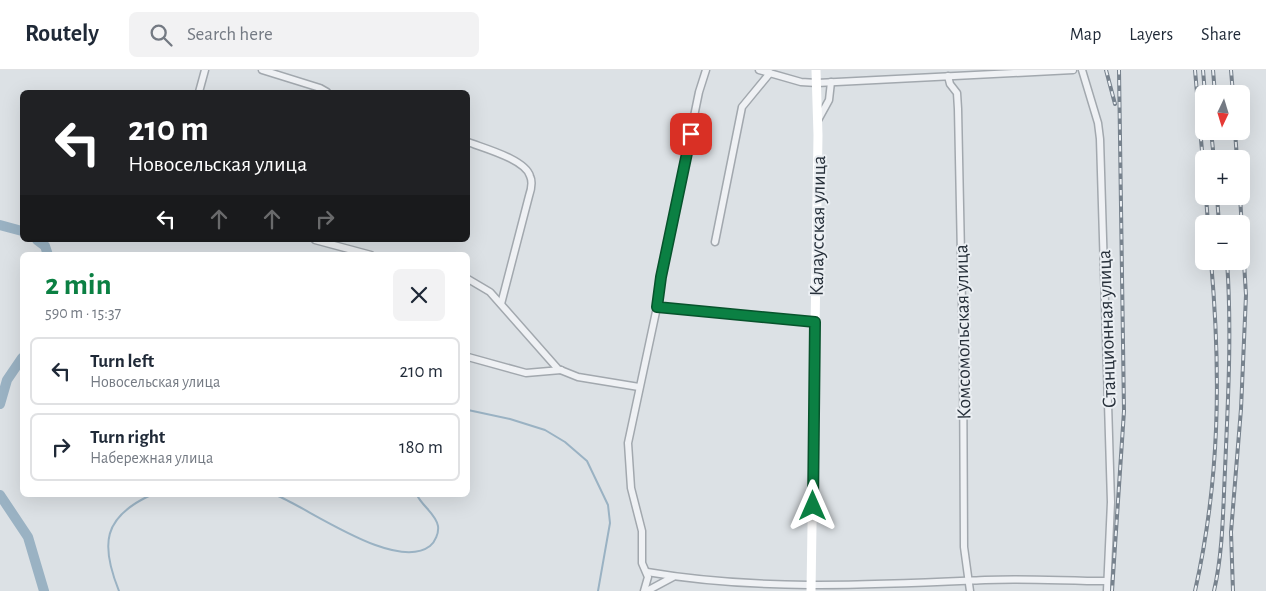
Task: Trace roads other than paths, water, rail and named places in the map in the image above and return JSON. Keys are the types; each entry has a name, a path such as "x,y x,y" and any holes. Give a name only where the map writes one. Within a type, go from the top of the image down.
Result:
{"street":[{"path":"200,90 205,70"},
{"path":"262,70 324,90"},
{"path":"706,70 698,92 661,277 657,307 628,442 628,463 634,506 642,531 643,568 647,572 673,577 742,585 811,589 1056,578 1106,581"},
{"path":"759,70 801,82 816,83 1073,70"},
{"name":"Калаусская улица","path":"811,589 818,120 816,70"},
{"name":"Станционная улица","path":"1082,70 1098,123 1100,140 1111,502 1107,591"},
{"path":"715,242 742,107 770,73"},
{"name":"Комсомольская улица","path":"948,76 950,84 957,93 958,109 963,353 964,547 970,591"},
{"path":"818,120 829,100 831,82"},
{"path":"470,143 512,159 526,170 531,179 529,196 501,304"},
{"path":"323,242 361,252"},
{"path":"470,280 490,292 550,361 561,370 578,377 639,386"},
{"path":"490,292 505,286"},
{"path":"657,307 815,322"},
{"path":"470,358 526,373 561,370"},
{"path":"645,591 648,583 647,572"},
{"path":"645,591 673,577"}],"waterway":[{"path":"0,225 20,230"},
{"path":"40,242 45,246 47,252"},
{"path":"0,404 7,380 20,361"},
{"path":"470,410 510,419 545,430 565,442 587,461 608,505 610,523 598,591"},
{"path":"0,495 28,537 44,591"},
{"path":"119,591 109,559 108,546 110,534 115,523 123,513 147,497"},
{"path":"280,497 353,536 375,545 396,551 415,552 430,546 436,537 438,529 435,518 418,497"}],"railway":[{"path":"1106,70 1115,104"},
{"path":"1112,591 1124,411 1119,70"},
{"path":"1195,70 1202,150"},
{"path":"1203,70 1204,85"},
{"path":"1213,70 1214,85"},
{"path":"1231,70 1232,85"},
{"path":"1212,140 1213,150"},
{"path":"1236,140 1236,150"},
{"path":"1207,205 1207,215"},
{"path":"1218,205 1218,215"},
{"path":"1233,591 1231,532 1241,409 1246,295 1241,205"},
{"path":"1195,591 1203,550 1214,468 1217,386 1212,270"},
{"path":"1214,591 1222,531 1227,418 1229,339 1227,270"}]}
